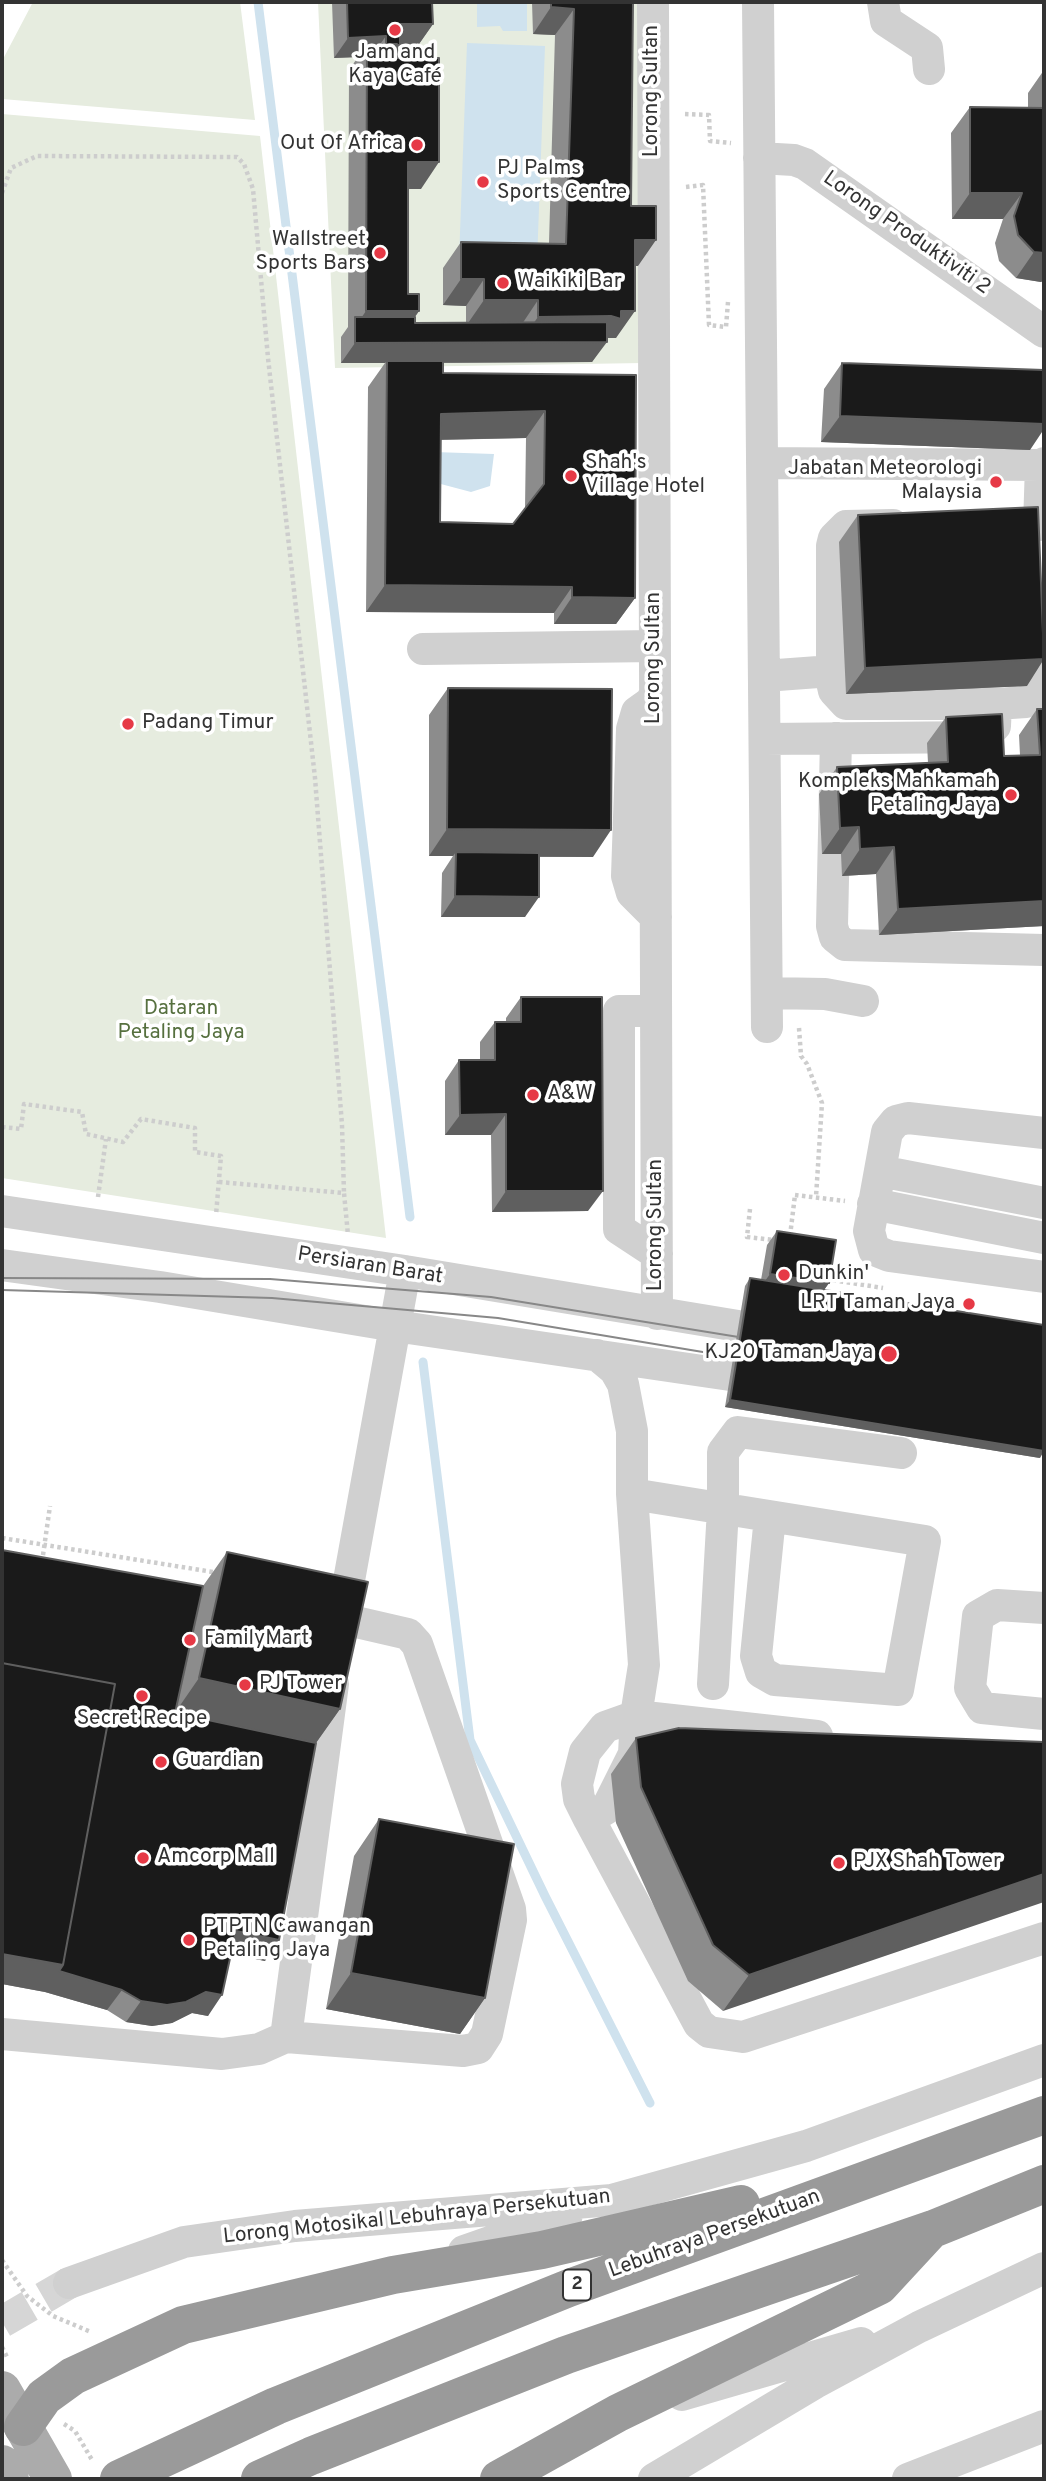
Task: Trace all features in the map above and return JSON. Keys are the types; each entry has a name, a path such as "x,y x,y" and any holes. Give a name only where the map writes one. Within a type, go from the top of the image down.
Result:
{"highway":[{"name":"Lebuhraya Persekutuan","path":"107,2473 569,2288 1044,2115"},
{"path":"45,2445 44,2397 73,2376 183,2325 393,2275 542,2250 900,2169"},
{"path":"260,2479 337,2445 566,2355 933,2229 1044,2184"},
{"path":"499,2479 618,2413 879,2286 933,2229"}],"main road":[{"path":"2,2390 45,2445"},
{"path":"2,2465 10,2479"}],"street":[{"name":"Lorong Sultan","path":"653,2 645,556 646,646 655,694 657,1314"},
{"path":"758,2 767,1027"},
{"path":"883,2 886,21 927,48 929,69"},
{"name":"Lorong Produktiviti 2","path":"760,158 794,160 805,164 1044,331"},
{"path":"625,396 632,405 635,417 645,556"},
{"path":"762,463 1043,464 1030,534"},
{"path":"920,525 846,526 834,538 832,671 834,691 846,704 1026,702 1037,691 1042,647 1039,593"},
{"path":"423,649 646,646"},
{"path":"764,676 832,671"},
{"path":"765,739 983,737 995,726 996,704"},
{"path":"836,738 832,926 835,937 845,945 1044,950"},
{"path":"767,993 825,994 863,1001"},
{"path":"1044,1133 908,1118 896,1121 887,1132 869,1231 874,1250 889,1256 1044,1277"},
{"path":"880,1171 1044,1203"},
{"path":"873,1204 1044,1238"},
{"name":"Persiaran Barat","path":"2,1210 405,1271 738,1326"},
{"path":"2,1265 730,1376"},
{"path":"286,2037 339,1640 405,1271"},
{"path":"589,1819 607,1808 634,1754 643,1665 632,1494 632,1431 623,1384 615,1370 597,1355"},
{"path":"632,1431 647,1391 661,1367"},
{"path":"713,1684 723,1509 723,1452 738,1432 901,1453"},
{"path":"632,1494 925,1541 898,1690 775,1679 761,1672 756,1656 770,1517"},
{"path":"1044,1608 997,1605 978,1616 970,1688 982,1708 1044,1714"},
{"path":"2,2034 222,2054 259,2049 286,2037 463,2051 478,2048 487,2034 511,1920 417,1644 408,1634 339,1640 288,1608"},
{"path":"841,1738 636,1716 605,1727 585,1752 577,1784 579,1799 699,2024 709,2032 743,2037 1044,1938"},
{"name":"Lorong Motosikal Lebuhraya Persekutuan","path":"69,2283 184,2242 295,2226 612,2200 806,2146 1044,2060"},
{"path":"393,2275 612,2200"},
{"path":"654,2479 815,2383 919,2327 1044,2268"},
{"path":"618,2413 919,2327"},
{"path":"908,2479 1044,2426"}],"path":[{"path":"685,114 709,115 710,141 748,144 747,157 760,158"},
{"path":"2,193 10,168 37,156 237,157 244,164 253,189 268,358 315,778 342,1125 344,1193 352,1264"},
{"path":"686,187 703,185 709,325 726,327 729,301"},
{"path":"807,1064 822,1103 816,1197"},
{"path":"2,1127 21,1129 24,1104 82,1112 86,1134 123,1142 141,1119 195,1128 195,1152 221,1156 216,1223"},
{"path":"94,1225 106,1139"},
{"path":"219,1182 344,1193"},
{"path":"789,1248 795,1195 873,1204"},
{"path":"750,1209 747,1237 777,1240"},
{"path":"822,1278 877,1287"},
{"path":"42,1566 50,1506"},
{"path":"2,1538 223,1574"},
{"path":"45,2445 75,2431 107,2473"}],"green space":[{"path":"33,2 240,2 255,120 2,99 2,61"},
{"name":"PJ Palms Sports Centre","path":"318,2 637,2 643,363 335,368"},
{"name":"Dataran Petaling Jaya","path":"2,114 260,136 386,1238 2,1178"}],"water":[{"path":"477,2 527,2 527,31 503,31 500,26 477,27"},
{"path":"467,43 545,46 537,262 459,260"},
{"path":"434,452 494,454 490,486 471,492 437,483"}],"building":[{"path":"347,2 432,2 433,24 400,24 400,45 386,44 386,36 348,38"},
{"path":"551,2 633,2 631,206 656,206 656,240 635,240 635,311 621,311 621,319 611,316 538,317 538,300 484,300 484,279 461,279 461,242 566,244 574,9 551,7"},
{"path":"367,44 397,44 397,58 439,58 439,162 408,162 408,294 419,294 419,311 366,311"},
{"path":"970,107 1044,108 1044,253 1034,252 1018,235 1014,216 1022,193 970,193"},
{"path":"355,317 415,317 415,323 607,322 607,342 355,343"},
{"name":"Shah's Village Hotel","path":"387,361 443,361 443,373 636,375 635,598 572,597 572,587 385,585","holes":["545,411 544,484 513,524 440,522 441,414"]},
{"path":"842,363 1044,370 1044,424 840,416"},
{"path":"1038,507 1044,659 865,668 858,515"},
{"path":"448,688 612,689 611,830 447,829"},
{"path":"1037,709 1044,709 1044,901 898,909 894,847 860,849 859,827 840,828 837,767 948,762 946,717 1002,714 1004,756 1040,755"},
{"path":"456,852 539,853 539,897 455,896"},
{"path":"521,997 602,997 603,1191 506,1191 506,1114 460,1115 459,1060 495,1060 495,1022 521,1022"},
{"path":"777,1231 836,1240 829,1283 770,1274"},
{"name":"KJ20 Taman Jaya","path":"750,1278 1044,1325 1044,1451 730,1400"},
{"name":"Amcorp Mall","path":"2,1550 203,1586 175,1713 316,1743 279,1940 236,1931 222,1995 206,1992 186,2002 167,2005 141,2001 122,1990 59,1971 63,1965 115,1684 2,1663"},
{"path":"227,1552 368,1582 340,1709 199,1678"},
{"path":"2,1663 115,1684 63,1965 2,1954"},
{"name":"PJX Shah Tower","path":"679,1728 1044,1742 1044,1874 749,1975 713,1945 641,1787 636,1738"},
{"path":"379,1819 514,1844 485,1998 351,1973"}],"waterway":[{"path":"258,2 410,1217"},
{"path":"423,1362 470,1740 545,1896 650,2103"}],"tunnel":[{"path":"2,2322 69,2283"}],"tram line":[{"path":"2,1278 270,1279 491,1297 757,1340"},
{"path":"2,1290 272,1298 498,1318 751,1360"}],"place":[{"name":"Jam and Kaya Café","path":"395,30"},
{"name":"Out Of Africa","path":"417,145"},
{"name":"PJ Palms Sports Centre","path":"483,182"},
{"name":"Wallstreet Sports Bars","path":"380,253"},
{"name":"Waikiki Bar","path":"503,283"},
{"name":"Shah's Village Hotel","path":"571,476"},
{"name":"Jabatan Meteorologi Malaysia","path":"996,482"},
{"name":"Padang Timur","path":"128,724"},
{"name":"Kompleks Mahkamah Petaling Jaya","path":"1011,795"},
{"name":"A&W","path":"533,1095"},
{"name":"Dunkin'","path":"784,1275"},
{"name":"LRT Taman Jaya","path":"969,1304"},
{"name":"KJ20 Taman Jaya","path":"889,1354"},
{"name":"FamilyMart","path":"190,1640"},
{"name":"PJ Tower","path":"245,1685"},
{"name":"Secret Recipe","path":"142,1696"},
{"name":"Guardian","path":"161,1762"},
{"name":"Amcorp Mall","path":"143,1858"},
{"name":"PJX Shah Tower","path":"839,1863"},
{"name":"PTPTN Cawangan Petaling Jaya","path":"189,1940"}]}
